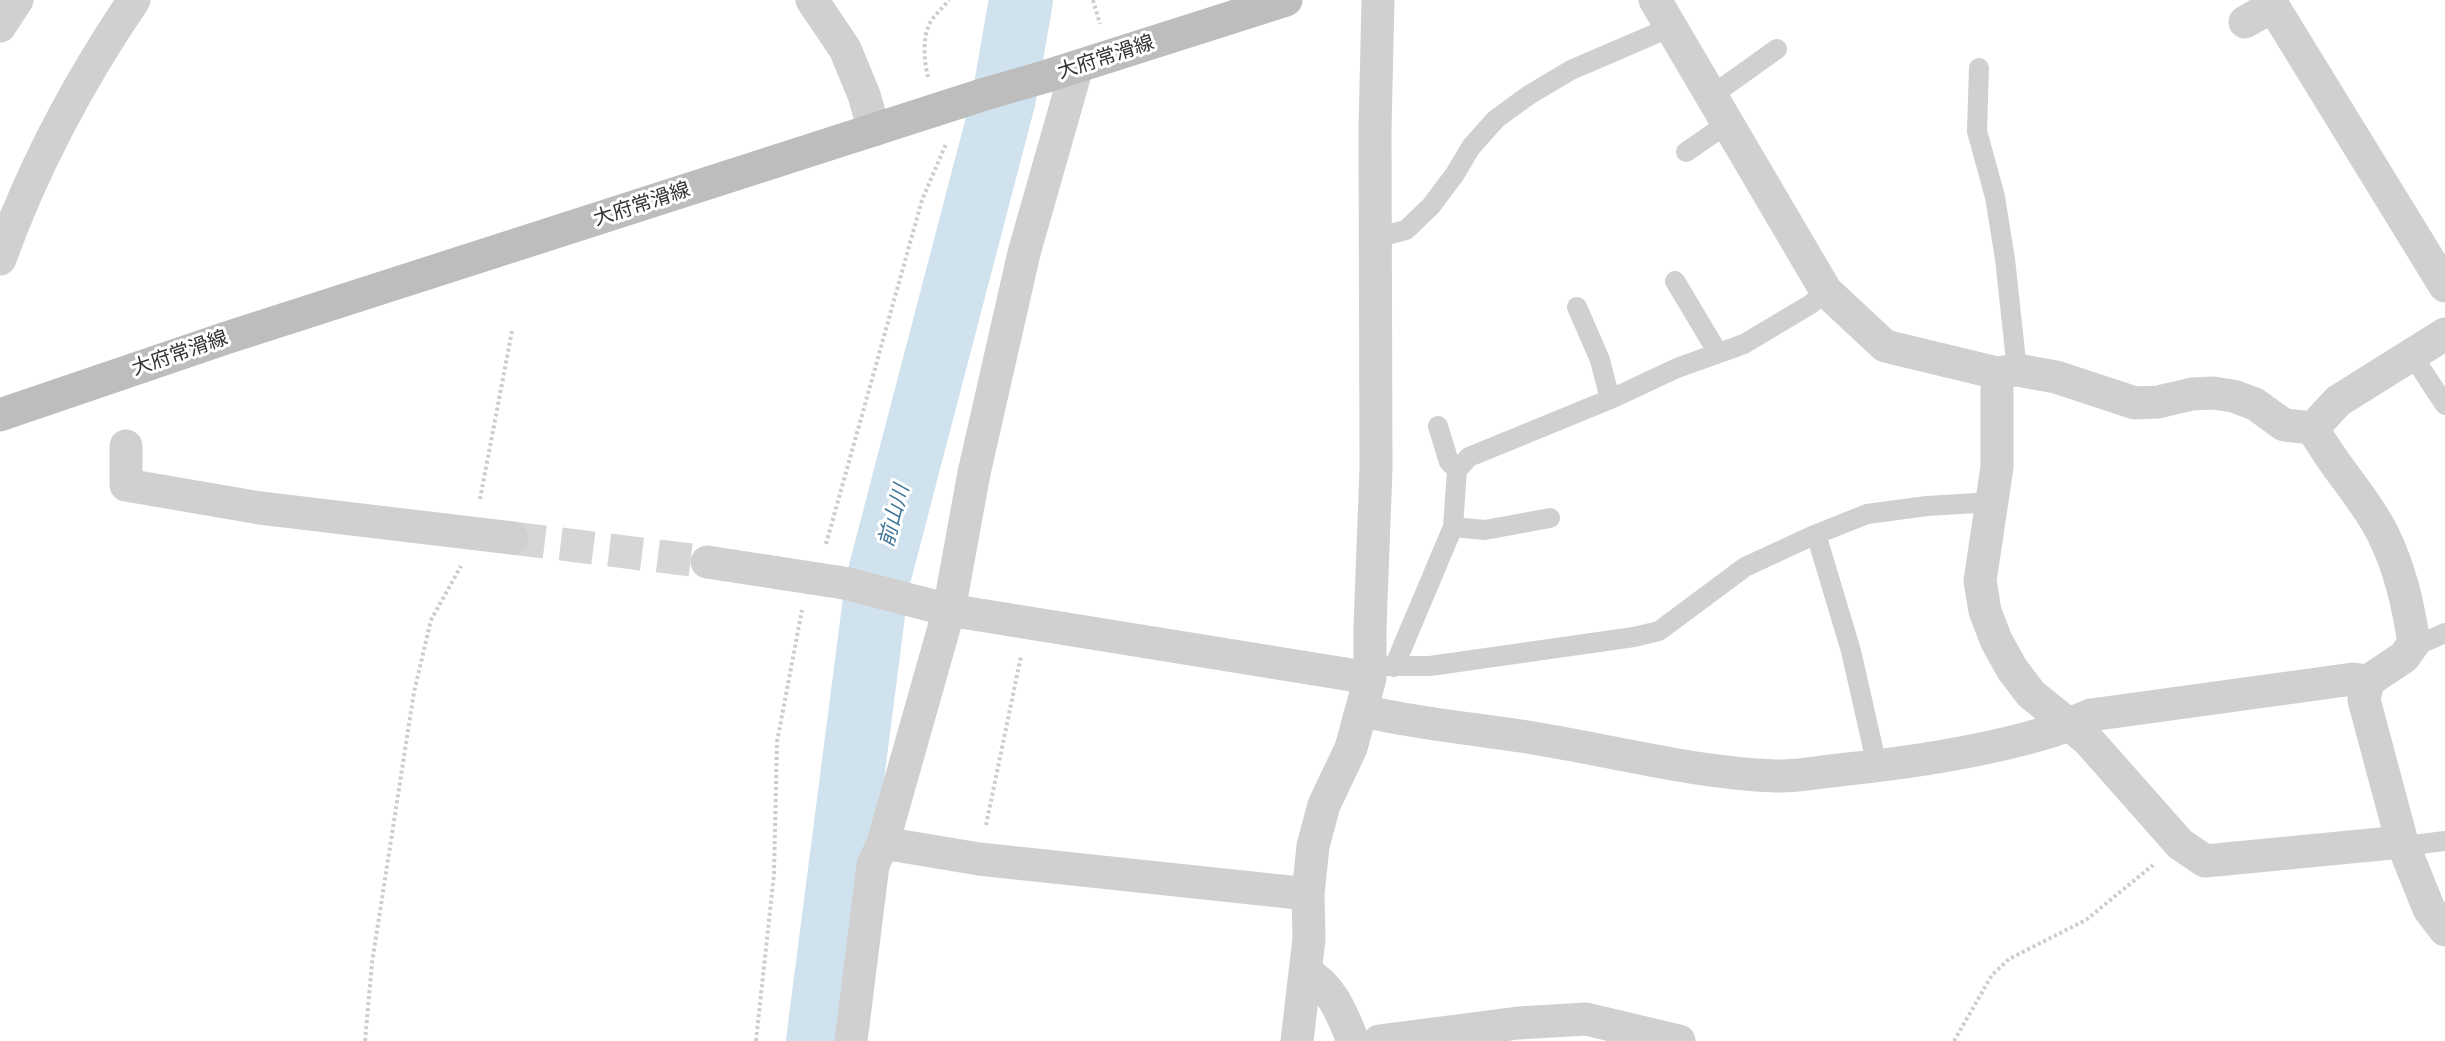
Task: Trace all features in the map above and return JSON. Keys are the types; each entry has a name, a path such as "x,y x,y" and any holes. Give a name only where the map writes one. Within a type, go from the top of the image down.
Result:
{"main road":[{"name":"大府常滑線","path":"0,415 226,338 1286,0"}],"street":[{"path":"0,26 17,0"},
{"path":"0,259 20,204 63,118 101,49 134,0"},
{"path":"812,0 845,49 864,95 874,130"},
{"path":"1297,1041 1309,939 1308,894 1313,846 1324,805 1351,748 1378,670 1375,238 1378,0"},
{"path":"2245,22 2278,3 2445,286"},
{"path":"1663,13 1826,291 1885,346 2007,372 2056,377 2135,403 2158,402 2192,394 2213,393 2233,396 2255,404 2284,425 2313,428"},
{"path":"851,1041 873,865 883,843 941,608 1024,253 1077,67"},
{"path":"2313,428 2338,401 2445,334"},
{"path":"2007,372 1993,502 1980,581 1985,611 1996,640 2012,669 2031,694 2088,740 2180,844 2205,861 2403,844"},
{"path":"1363,711 1399,719 1535,738 1659,763 1719,772 1779,776 1877,766 1991,746 2052,731 2068,722 2091,715 2353,679 2368,681 2404,657 2414,643 2406,593 2381,530 2321,444 2313,428"},
{"path":"126,446 126,485 260,508 512,538"},
{"path":"707,562 844,583 941,608 1028,623 1378,670"},
{"path":"2368,681 2364,700 2403,844 2429,909 2445,930"},
{"path":"883,843 980,859 1308,894"},
{"path":"1305,972 1320,980 1330,994 1353,1041"},
{"path":"1379,1041 1518,1023 1586,1019 1679,1041"}],"lane":[{"path":"1375,238 1406,230 1431,206 1455,174 1471,147 1496,119 1529,95 1663,13"},
{"path":"1686,152 1720,110 1777,49"},
{"path":"1979,68 1977,131 1995,197 2005,259 2007,372"},
{"path":"1675,281 1718,354"},
{"path":"1378,670 1453,527 1457,470 1469,457 1610,399 1677,368 1744,344 1810,304 1826,291"},
{"path":"1577,307 1600,360 1610,399"},
{"path":"2412,355 2445,405"},
{"path":"1438,426 1449,462 1457,470"},
{"path":"1378,670 1430,666 1634,637 1659,631 1745,567 1816,534 1867,514 1927,506 1993,502"},
{"path":"1453,527 1485,530 1550,518"},
{"path":"1816,534 1851,651 1877,766"},
{"path":"2414,643 2422,643 2445,633"},
{"path":"2403,844 2445,841"}],"path":[{"path":"756,1041 774,874 777,742 804,600 825,549 922,200 948,138 942,108 925,66 925,41 930,23 949,0"},
{"path":"479,503 512,331"},
{"path":"365,1041 372,963 414,692 431,620 465,559"},
{"path":"980,859 1028,623"},
{"path":"1954,1041 1992,975 2008,959 2086,920 2180,844"}],"waterway":[{"name":"前山川","path":"818,1041 877,584 1004,98 1021,0"}],"tunnel":[{"path":"512,538 707,562"}]}
